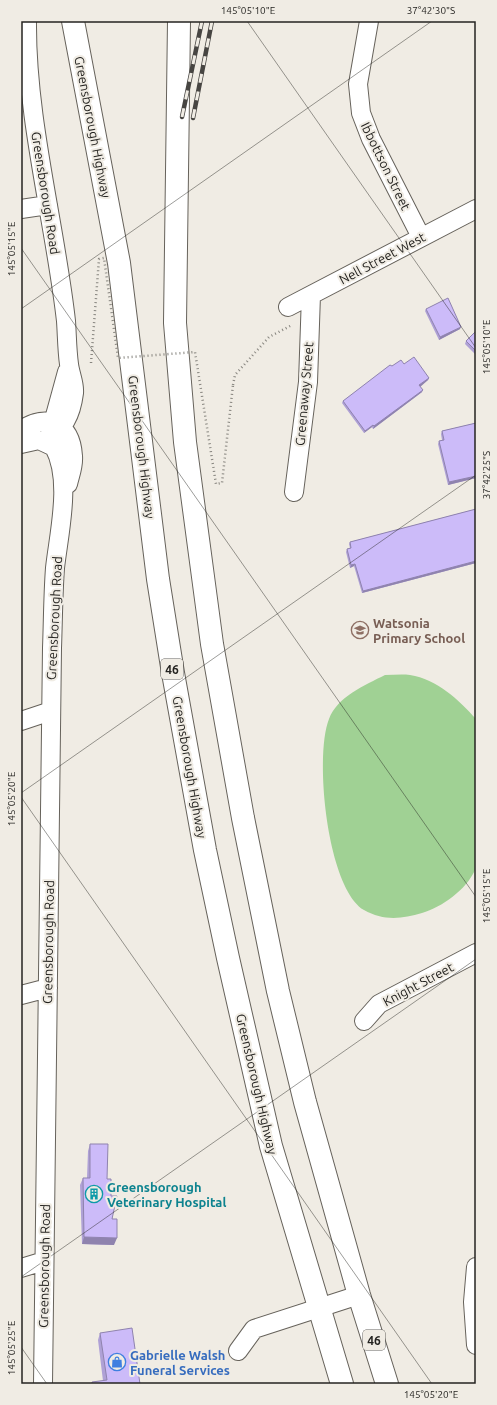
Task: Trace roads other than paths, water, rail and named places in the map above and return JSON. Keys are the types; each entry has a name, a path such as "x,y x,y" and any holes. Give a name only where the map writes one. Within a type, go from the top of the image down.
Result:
{"highway":[{"name":"Greensborough Highway","path":"73,21 119,263 158,579 173,673 205,850 271,1146 342,1384"},
{"name":"46","path":"178,21 175,324 186,442 211,636 243,818 278,990 305,1102 359,1295 387,1384"}],"street":[{"name":"Greensborough Road","path":"27,21 30,80 64,306 69,365 58,425 47,442 54,447 59,455 63,500"},
{"name":"Ibbottson Street","path":"369,21 358,84 361,113 371,139 421,237"},
{"path":"21,209 48,205"},
{"name":"Nell Street West","path":"291,314 311,295 476,209"},
{"name":"Greenaway Street","path":"294,492 308,382 311,295"},
{"path":"21,430 38,421 58,425"},
{"name":"Greensborough Road","path":"43,1384 51,711 55,569 63,500 74,458 68,435 58,425"},
{"path":"21,444 39,440 47,442"},
{"path":"21,721 51,711"},
{"name":"Knight Street","path":"364,1022 379,1004 476,953"},
{"path":"21,995 48,988"},
{"path":"21,1268 44,1261"},
{"path":"476,1267 473,1302 476,1345"},
{"path":"238,1351 254,1329 359,1295"}],"railway":[{"path":"182,117 202,21"},
{"path":"193,118 212,21"}],"place":[{"name":"Watsonia Primary School","path":"360,630"},
{"name":"Greensborough Veterinary Hospital","path":"94,1194"},
{"name":"Gabrielle Walsh Funeral Services","path":"117,1362"}]}
